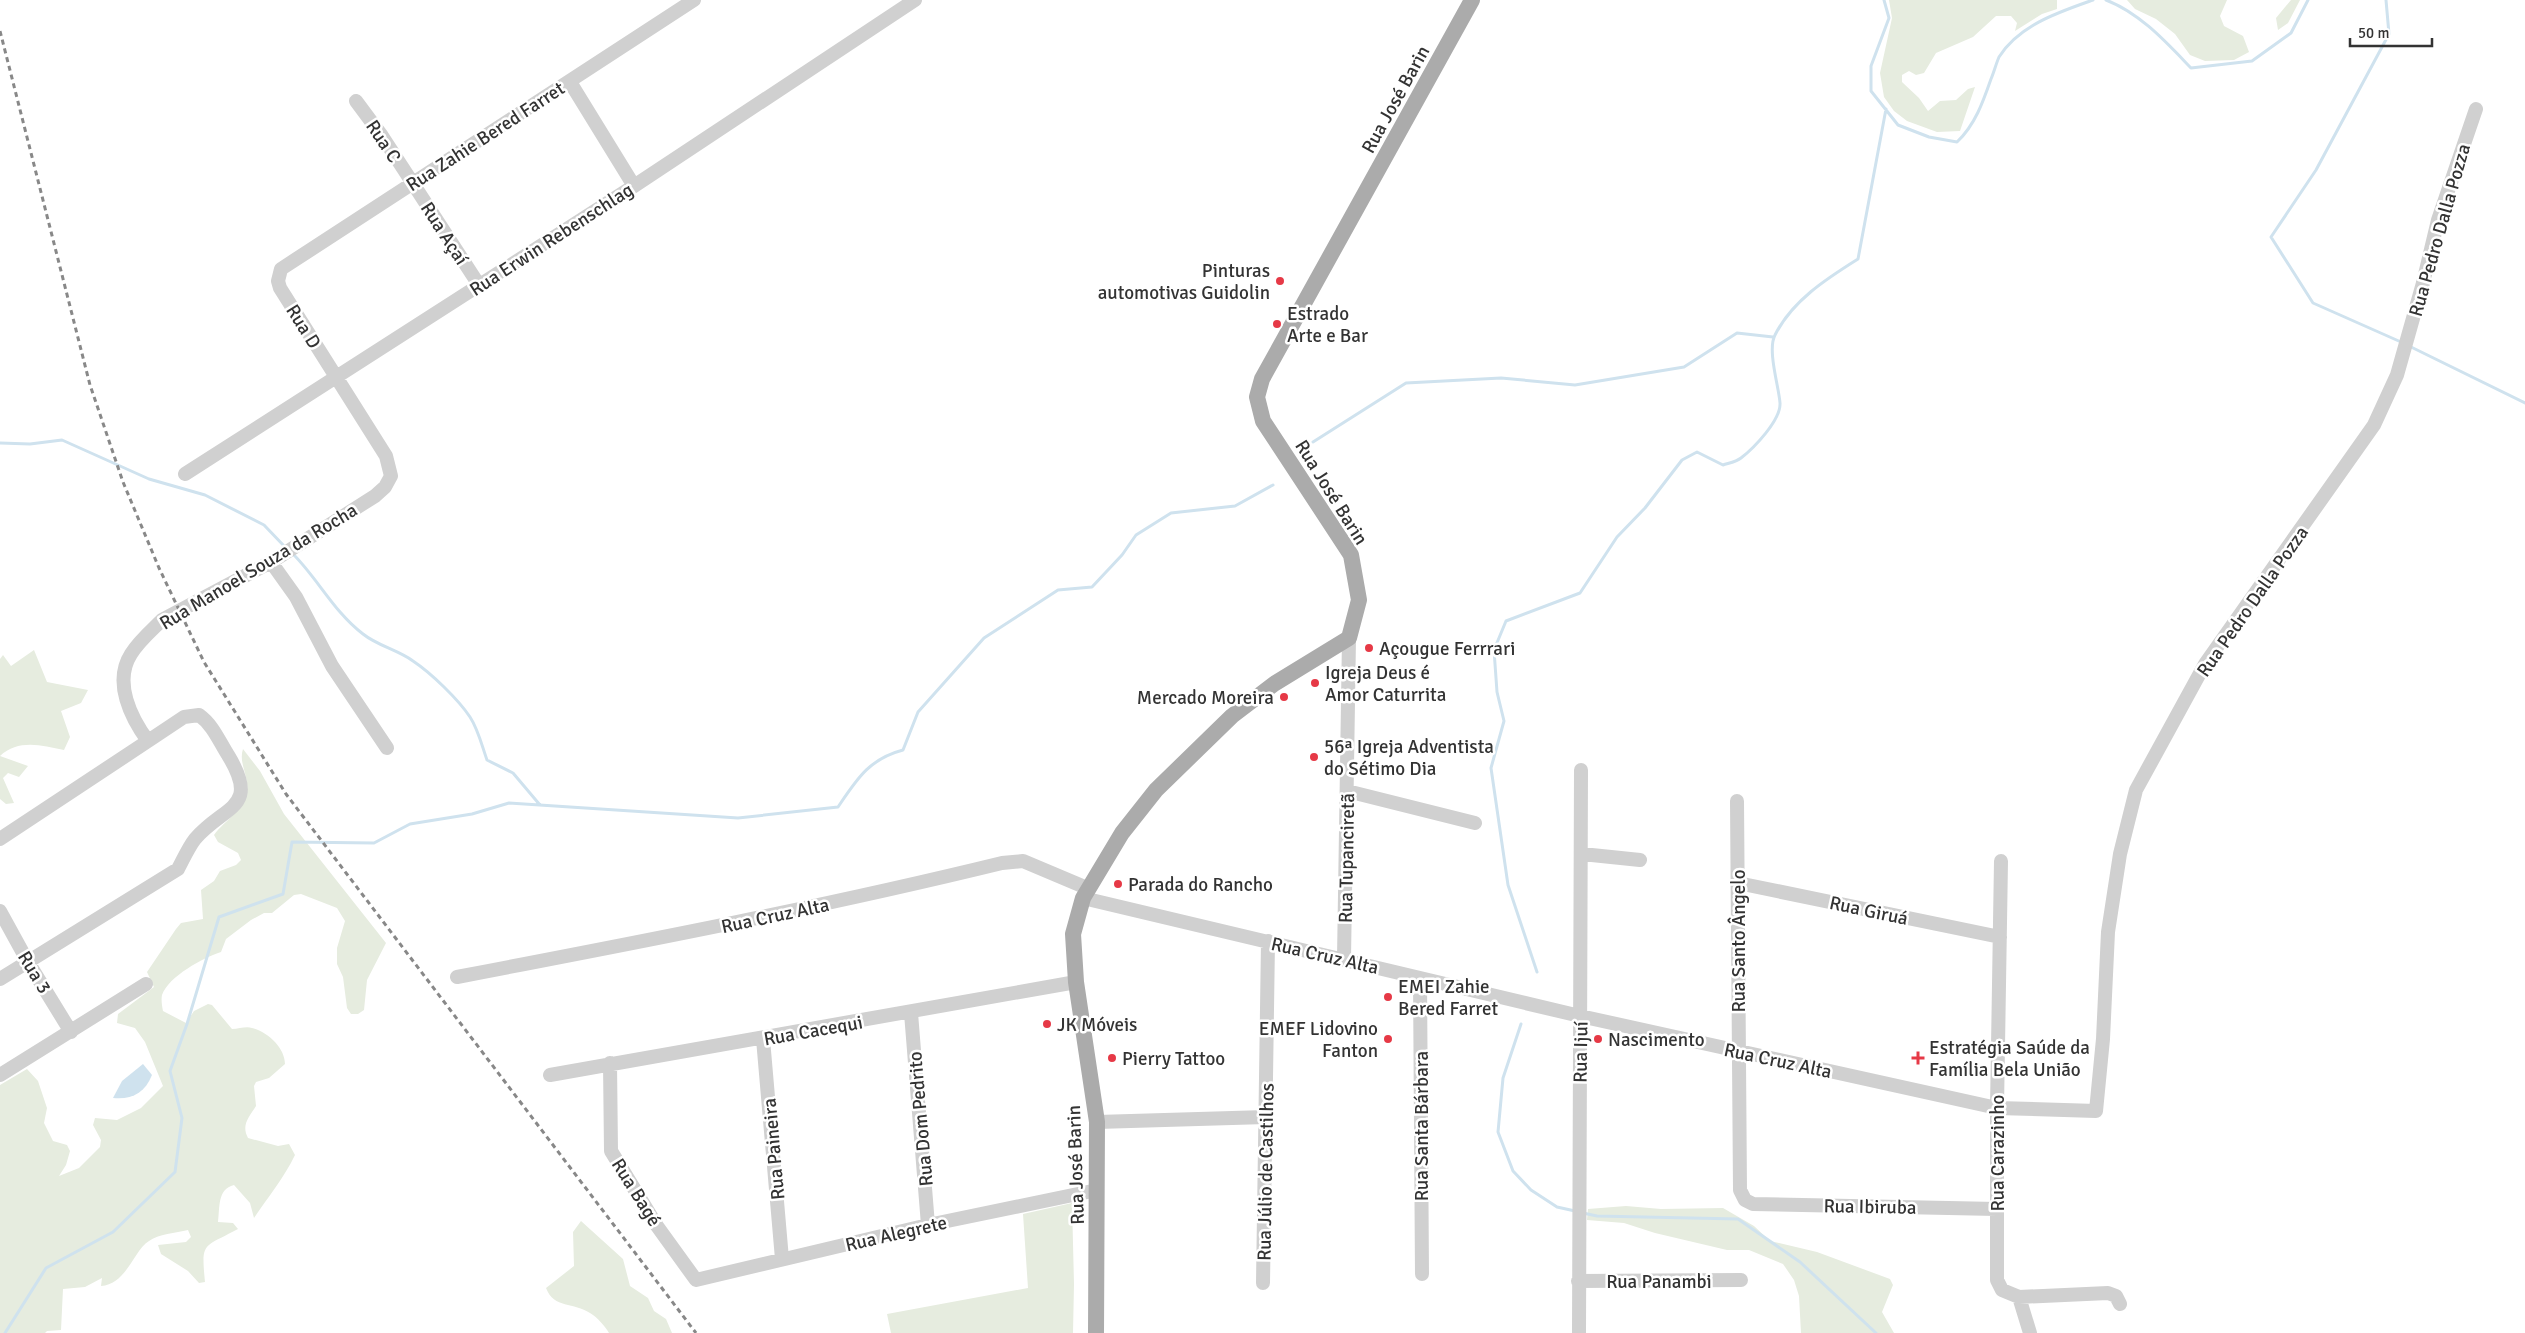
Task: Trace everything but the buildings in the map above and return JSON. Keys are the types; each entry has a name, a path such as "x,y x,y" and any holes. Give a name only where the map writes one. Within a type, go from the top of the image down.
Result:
{"main road":[{"name":"Rua José Barin","path":"1096,1333 1097,1122 1076,982 1073,934 1085,893 1122,833 1156,790 1232,716 1274,684 1349,638 1359,600 1351,555 1263,421 1257,397 1262,379 1472,0"}],"street":[{"name":"Rua Zahie Bered Farret","path":"278,274 286,264 694,0"},
{"name":"Rua Erwin Rebenschlag","path":"185,474 634,186 915,0"},
{"path":"570,82 634,186"},
{"name":"Rua C","path":"356,101 412,182"},
{"name":"Rua Pedro Dalla Pozza","path":"2096,1111 2103,1039 2108,932 2120,854 2136,790 2205,664 2374,425 2397,375 2423,283 2438,220 2476,109"},
{"name":"Rua Açaí","path":"412,182 479,285"},
{"name":"Rua D","path":"278,274 280,288 336,377"},
{"name":"Rua Manoel Souza da Rocha","path":"148,741 135,723 127,705 125,684 130,656 162,620 271,562 375,496 391,476 386,456 336,377"},
{"path":"271,562 296,597 332,666 387,748"},
{"name":"Rua Tupanciretã","path":"1344,959 1349,638"},
{"path":"0,840 184,717 199,715 208,722 240,774 242,793 234,806 196,839 178,869 0,979"},
{"name":"Rua Ijuí","path":"1579,1333 1581,770"},
{"path":"1347,790 1475,823"},
{"name":"Rua Santo Ângelo","path":"1737,801 1740,1190 1745,1200"},
{"path":"1582,854 1640,860"},
{"name":"Rua Carazinho","path":"2001,860 1996,1108 1997,1280 2002,1290 2019,1297"},
{"name":"Rua Cruz Alta","path":"457,977 720,926 881,892 1002,863 1023,862 1085,893 1268,941 1580,1016 1996,1108 2096,1111"},
{"name":"Rua Giruá","path":"1738,882 2000,937"},
{"name":"Rua 3","path":"0,910 28,962 71,1032"},
{"name":"Rua Júlio de Castilhos","path":"1263,1282 1268,941"},
{"name":"Rua Santa Bárbara","path":"1420,978 1422,1274"},
{"name":"Rua Cacequi","path":"550,1075 610,1063 911,1013 1076,982"},
{"path":"0,1075 146,984"},
{"name":"Rua Dom Pedrito","path":"911,1013 928,1225"},
{"name":"Rua Paineira","path":"763,1039 782,1259"},
{"name":"Rua Bagé","path":"610,1063 611,1152 657,1226 696,1280"},
{"path":"1097,1122 1266,1117"},
{"name":"Rua Alegrete","path":"696,1280 928,1225 1097,1190"},
{"name":"Rua Ibiruba","path":"1745,1200 1752,1204 1997,1208"},
{"name":"Rua Panambi","path":"1578,1281 1740,1280"},
{"path":"2030,1333 2019,1297 2108,1293 2116,1296 2120,1304"}],"shaded area":[{"path":"1889,0 2057,0 2057,9 2042,14 2015,31 2017,23 2011,16 1996,16 1973,37 1936,53 1924,73 1916,75 1909,71 1902,75 1902,82 1919,98 1928,111 1940,101 1956,100 1968,89 1975,87 1960,131 1937,132 1907,121 1894,111 1884,97 1880,73 1892,18"},
{"path":"2127,0 2227,0 2220,16 2224,26 2243,36 2249,52 2234,60 2205,61 2190,55 2175,34 2156,19 2135,9"},
{"path":"2291,0 2300,0 2288,23 2278,30 2276,18"},
{"path":"34,650 47,682 88,690 81,703 61,711 70,737 64,750 38,745 22,745 14,747 0,756 0,659 3,655 11,666"},
{"path":"243,749 260,771 284,814 386,943 367,980 364,1010 358,1014 351,1014 347,1008 343,977 337,964 337,948 345,921 337,908 301,894 294,895 272,913 264,913 251,920 226,939 221,952 196,963 172,981 162,995 163,1011 186,1023 194,1011 208,1004 212,1005 232,1029 247,1027 258,1030 279,1047 285,1064 269,1078 256,1082 254,1086 256,1106 247,1121 245,1129 248,1138 278,1146 289,1144 295,1155 281,1180 254,1218 250,1203 234,1185 225,1190 220,1200 218,1222 233,1223 238,1229 207,1247 204,1252 205,1282 199,1283 188,1271 161,1254 158,1245 186,1242 191,1237 188,1230 162,1235 143,1246 123,1274 110,1284 101,1286 102,1278 85,1287 63,1289 61,1330 47,1331 45,1333 0,1333 0,1085 27,1069 38,1081 47,1108 44,1123 53,1141 67,1145 70,1151 66,1165 59,1176 79,1168 100,1147 101,1140 93,1125 95,1118 117,1120 141,1108 163,1086 145,1042 135,1028 117,1023 118,1014 154,987 147,972 181,923 203,919 201,890 214,881 220,871 236,865 241,860 238,853 218,842 214,835 236,812 245,799 247,784 242,762"},
{"path":"0,756 28,766 19,777 8,773 3,778 14,803 6,804 0,799"},
{"path":"1072,1203 1073,1333 891,1333 887,1314 1028,1288 1023,1214"},
{"path":"1626,1206 1661,1209 1723,1208 1754,1226 1770,1241 1817,1252 1890,1279 1893,1285 1882,1312 1894,1333 1801,1333 1799,1296 1794,1280 1783,1264 1749,1250 1727,1250 1655,1233 1624,1223 1587,1220 1588,1209"},
{"path":"581,1221 623,1259 630,1286 648,1298 654,1311 666,1319 672,1333 609,1333 601,1322 590,1313 578,1307 559,1302 550,1295 546,1288 574,1266 573,1232"}],"water":[{"path":"143,1064 152,1075 141,1091 126,1098 113,1098 122,1081"}],"waterway":[{"path":"1884,0 1889,18 1871,66 1871,91 1898,125 1929,137 1957,142 1969,128 1978,113 1999,57 2007,46 2017,36 2041,21 2093,0"},
{"path":"2106,0 2141,20 2162,38 2191,68 2252,61 2291,33 2308,0"},
{"path":"2386,0 2389,34 2316,170 2271,237 2313,303 2401,342"},
{"path":"1537,972 1508,885 1491,768 1504,721 1497,692 1494,650 1506,621 1580,593 1617,537 1645,508 1682,460 1697,452 1723,465 1735,461 1753,448 1772,425 1780,403 1772,350 1775,335 1800,301 1822,283 1858,259 1886,109"},
{"path":"1313,442 1406,383 1501,378 1575,385 1684,367 1737,333 1773,337"},
{"path":"2409,346 2525,403"},
{"path":"0,443 30,444 62,440 149,479 205,495 264,525 286,548"},
{"path":"5,1333 46,1268 113,1232 175,1172 182,1118 170,1071 187,1024 219,917 283,894 292,842 374,843 410,824 472,814 509,803 738,818 838,807 865,771 881,759 903,750 918,712 984,638 1058,590 1092,587 1122,555 1136,535 1171,513 1235,506 1273,485"},
{"path":"293,554 343,616 363,634 413,661 444,687 473,722 487,760 513,773 540,805"},
{"path":"1521,1024 1503,1078 1498,1132 1513,1171 1531,1190 1557,1207 1575,1211"},
{"path":"1583,1213 1597,1216 1738,1219 1800,1262 1876,1333"}],"railway":[{"path":"0,31 90,385 123,482 159,568 204,662 286,794 696,1333"}],"place":[{"name":"Pinturas automotivas Guidolin","path":"1280,281"},
{"name":"Estrado Arte e Bar","path":"1277,324"},
{"name":"Açougue Ferrrari","path":"1369,648"},
{"name":"Igreja Deus é Amor Caturrita","path":"1315,683"},
{"name":"Mercado Moreira","path":"1284,697"},
{"name":"56ª Igreja Adventista do Sétimo Dia","path":"1314,757"},
{"name":"Parada do Rancho","path":"1118,884"},
{"name":"EMEI Zahie Bered Farret","path":"1388,997"},
{"name":"JK Móveis","path":"1047,1024"},
{"name":"EMEF Lidovino Fanton","path":"1388,1039"},
{"name":"Nascimento","path":"1598,1039"},
{"name":"Pierry Tattoo","path":"1112,1058"},
{"name":"Estratégia Saúde da Família Bela União","path":"1918,1058"}]}
